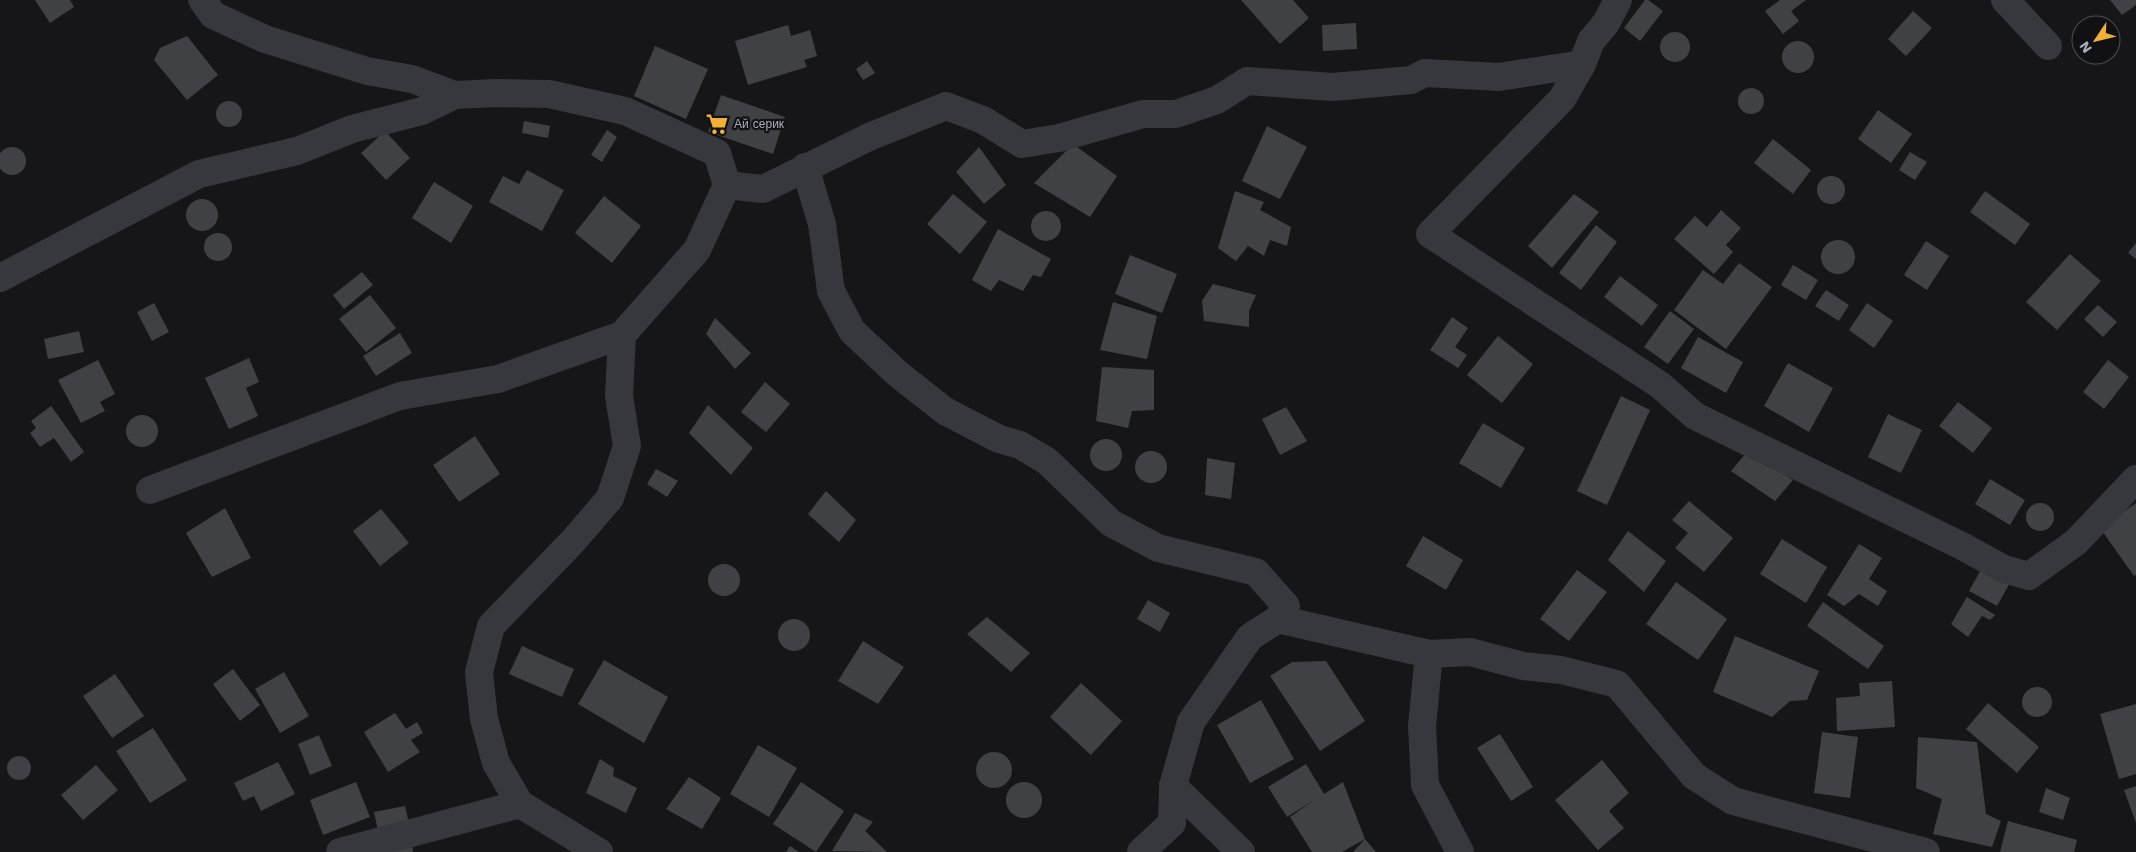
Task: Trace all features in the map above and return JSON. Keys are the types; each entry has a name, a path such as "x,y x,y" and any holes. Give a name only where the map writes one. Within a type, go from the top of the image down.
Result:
{"street":[{"path":"202,0 213,15 265,39 367,71 412,79 455,95"},
{"path":"1618,0 1606,23 1591,41 1582,64 1562,99 1430,234 1660,385 1695,416 1962,546 2004,569 2029,576 2076,542 2136,479"},
{"path":"2005,0 2048,46"},
{"path":"727,185 763,189 869,137 946,106 983,120 1022,144 1059,138 1143,114 1176,114 1217,100 1247,81 1333,87 1411,80 1425,73 1499,77 1582,64"},
{"path":"0,278 199,174 296,151 352,129 422,111 455,95 496,93 549,94 625,111 717,153 727,185 697,250 622,335 498,379 400,396 150,490"},
{"path":"805,168 822,224 831,291 852,331 898,374 944,411 999,439 1020,445 1046,461 1111,523 1158,548 1256,572 1286,606 1278,619 1250,637 1191,722 1172,786 1172,824 1141,852"},
{"path":"599,852 558,839 520,804 496,763 484,719 479,672 491,626 574,540 610,498 628,446 619,396 622,335"},
{"path":"1278,619 1429,654 1470,652 1523,666 1561,670 1617,684 1694,776 1733,801 1926,852"},
{"path":"1429,654 1422,726 1425,785 1460,852"},
{"path":"1172,786 1241,852"},
{"path":"340,852 520,804"}],"building":[{"path":"35,0 70,0 74,7 50,23"},
{"path":"1241,0 1293,0 1309,18 1280,44"},
{"path":"1645,0 1648,0 1663,11 1640,41 1624,28"},
{"path":"1780,0 1806,0 1791,11 1799,21 1783,34 1765,11"},
{"path":"2110,0 2136,0 2136,5 2122,15"},
{"path":"1913,11 1932,28 1906,56 1888,39"},
{"path":"1356,23 1357,49 1323,51 1322,25"},
{"path":"788,25 791,36 810,30 817,56 804,60 807,67 748,85 735,41"},
{"path":"1675,32 1686,36 1690,47 1686,58 1675,62 1664,58 1660,47 1664,36"},
{"path":"187,36 218,75 187,100 154,60 160,48"},
{"path":"1798,41 1804,42 1809,46 1813,51 1813,63 1809,68 1804,72 1798,73 1792,72 1787,68 1783,63 1782,57 1783,51 1787,46 1792,42"},
{"path":"655,46 708,69 686,119 634,96"},
{"path":"867,61 875,73 863,80 856,69"},
{"path":"1751,88 1760,92 1764,101 1760,110 1751,114 1742,110 1738,101 1742,92"},
{"path":"721,95 785,117 773,154 708,132"},
{"path":"229,101 238,105 242,114 238,123 229,127 220,123 216,114 220,105"},
{"path":"1878,110 1912,134 1891,163 1858,139"},
{"path":"524,121 550,126 548,138 522,133"},
{"path":"1267,126 1307,147 1280,199 1242,181"},
{"path":"607,130 617,137 602,162 591,155"},
{"path":"385,131 410,158 386,180 361,153"},
{"path":"1773,139 1811,170 1793,194 1754,163"},
{"path":"1073,144 1117,176 1090,217 1034,183"},
{"path":"12,147 22,151 26,161 22,171 12,175 2,171 -2,161 2,151"},
{"path":"979,147 1006,185 984,204 956,172"},
{"path":"1910,152 1927,162 1915,180 1899,170"},
{"path":"527,170 564,190 542,231 489,202 503,176 519,184"},
{"path":"1831,176 1841,180 1845,190 1841,200 1831,204 1821,200 1817,190 1821,180"},
{"path":"434,182 473,206 451,243 412,218"},
{"path":"1235,191 1264,202 1260,210 1291,227 1287,246 1270,240 1264,256 1248,246 1236,261 1218,248"},
{"path":"1985,191 2030,224 2015,245 1970,212"},
{"path":"953,194 987,222 960,254 927,224"},
{"path":"1574,194 1599,212 1552,268 1528,246"},
{"path":"604,196 641,226 612,263 575,233"},
{"path":"202,199 208,200 213,204 217,209 217,221 213,226 208,230 202,231 196,230 191,226 187,221 186,215 187,209 191,204 196,200"},
{"path":"1721,210 1741,228 1726,245 1733,252 1714,274 1674,239 1695,216 1707,227"},
{"path":"1046,211 1052,212 1060,220 1060,232 1052,240 1046,241 1040,240 1032,232 1031,226 1032,220 1040,212"},
{"path":"1596,225 1617,242 1581,290 1559,273"},
{"path":"998,229 1051,259 1041,277 1033,275 1023,291 999,280 991,291 972,280"},
{"path":"218,233 228,237 232,247 228,257 218,261 208,257 204,247 208,237"},
{"path":"1838,240 1850,245 1855,257 1850,269 1838,274 1826,269 1821,257 1826,245"},
{"path":"1926,241 1949,256 1927,290 1904,275"},
{"path":"2136,243 2136,259 2128,253"},
{"path":"2070,254 2101,281 2057,330 2026,302"},
{"path":"1130,255 1177,274 1162,313 1115,294"},
{"path":"1739,263 1772,287 1726,349 1674,310 1703,270 1723,284"},
{"path":"1793,265 1818,280 1806,300 1781,285"},
{"path":"362,272 373,285 344,309 333,295"},
{"path":"1620,276 1658,305 1642,326 1604,297"},
{"path":"1213,284 1256,295 1249,311 1249,327 1204,321 1202,301"},
{"path":"1826,290 1849,305 1839,321 1815,306"},
{"path":"370,295 396,328 366,352 339,319"},
{"path":"1113,302 1157,316 1147,359 1100,350"},
{"path":"154,303 169,332 152,341 137,312"},
{"path":"1867,303 1893,321 1874,348 1849,330"},
{"path":"2098,305 2117,322 2103,337 2084,319"},
{"path":"1670,311 1694,329 1668,364 1644,347"},
{"path":"1452,317 1468,328 1455,347 1467,355 1458,368 1430,350"},
{"path":"715,318 751,353 735,369 706,334"},
{"path":"79,331 84,352 48,359 44,339"},
{"path":"400,333 412,353 376,376 363,356"},
{"path":"1498,336 1533,364 1502,403 1467,375"},
{"path":"1698,337 1743,362 1726,393 1681,368"},
{"path":"249,358 259,382 246,388 258,416 229,429 205,378"},
{"path":"98,360 115,394 100,402 105,411 81,423 58,380"},
{"path":"2108,360 2129,377 2104,409 2083,392"},
{"path":"1788,363 1833,388 1809,432 1764,406"},
{"path":"1102,367 1154,370 1154,410 1132,411 1128,428 1096,421"},
{"path":"765,382 790,404 766,432 741,412"},
{"path":"1621,396 1650,410 1607,505 1577,491"},
{"path":"1958,402 1992,428 1973,453 1939,426"},
{"path":"708,405 753,448 731,475 689,433"},
{"path":"51,406 84,452 71,462 54,438 40,447 30,433 36,428 31,421"},
{"path":"1286,407 1307,441 1280,455 1262,419"},
{"path":"1888,414 1922,430 1901,473 1868,457"},
{"path":"142,415 148,416 153,420 157,425 157,437 153,442 148,446 142,447 136,446 131,442 127,437 126,431 127,425 131,420 136,416"},
{"path":"1483,423 1525,448 1501,488 1459,463"},
{"path":"475,436 500,474 459,502 433,465"},
{"path":"1106,439 1112,440 1117,444 1121,449 1121,461 1117,466 1112,470 1106,471 1100,470 1095,466 1091,461 1090,455 1091,449 1095,444 1100,440"},
{"path":"1151,451 1163,455 1167,467 1163,479 1151,483 1139,479 1135,467 1139,455"},
{"path":"1747,452 1793,480 1775,501 1731,471"},
{"path":"1207,458 1235,463 1231,499 1205,495"},
{"path":"656,469 678,481 667,497 647,484"},
{"path":"1990,479 2025,500 2010,525 1975,504"},
{"path":"826,491 856,520 839,542 808,514"},
{"path":"1689,501 1733,538 1704,572 1675,548 1688,533 1672,520"},
{"path":"2040,503 2050,507 2054,517 2050,527 2040,531 2030,527 2026,517 2030,507"},
{"path":"2136,503 2136,575 2134,576 2100,528"},
{"path":"225,508 251,558 212,577 186,533"},
{"path":"381,509 409,543 380,566 353,531"},
{"path":"1628,531 1666,561 1644,592 1608,560"},
{"path":"1423,536 1463,560 1446,590 1406,566"},
{"path":"1782,539 1827,567 1806,603 1760,574"},
{"path":"1859,544 1882,558 1869,579 1887,591 1878,606 1859,594 1844,606 1827,595"},
{"path":"724,564 730,565 735,569 739,574 739,586 735,591 730,595 724,596 718,595 713,591 709,586 708,580 709,574 713,569 718,565"},
{"path":"1983,566 2011,581 1997,606 1969,591"},
{"path":"1577,570 1607,592 1569,641 1540,619"},
{"path":"1676,582 1727,619 1698,660 1646,624"},
{"path":"1967,597 1995,615 1990,620 1982,616 1968,637 1951,624"},
{"path":"1148,600 1170,613 1160,632 1137,619"},
{"path":"1823,602 1884,646 1868,669 1807,626"},
{"path":"987,617 1030,653 1011,672 967,634"},
{"path":"794,619 806,623 810,635 806,647 794,651 782,647 778,635 782,623"},
{"path":"1735,636 1819,671 1807,700 1790,701 1772,717 1713,692"},
{"path":"863,641 904,667 878,704 838,681"},
{"path":"522,646 574,669 562,697 509,674"},
{"path":"604,660 668,697 644,743 578,704"},
{"path":"1326,661 1365,721 1320,751 1270,676 1292,662"},
{"path":"233,669 260,705 240,721 213,684"},
{"path":"284,672 309,716 280,733 255,689"},
{"path":"115,674 144,716 112,738 83,696"},
{"path":"1892,681 1895,727 1837,731 1836,698 1860,696 1859,683"},
{"path":"1081,683 1122,721 1091,755 1050,717"},
{"path":"2037,687 2043,688 2051,696 2051,708 2043,716 2037,717 2031,716 2023,708 2022,702 2023,696 2031,688"},
{"path":"1261,700 1294,759 1250,783 1217,725"},
{"path":"1988,703 2039,747 2017,773 1966,729"},
{"path":"2136,704 2136,774 2119,779 2100,714"},
{"path":"395,713 406,729 417,722 423,733 411,740 420,752 388,772 364,732"},
{"path":"153,728 187,780 150,803 116,751"},
{"path":"1822,732 1858,737 1850,798 1814,793"},
{"path":"1500,734 1533,787 1511,801 1477,748"},
{"path":"319,735 332,766 310,775 298,744"},
{"path":"1918,737 1977,742 1986,814 2001,821 1992,847 1933,834 1942,799 1916,788"},
{"path":"758,745 797,768 769,817 730,794"},
{"path":"994,752 1001,753 1007,757 1011,763 1011,777 1007,783 1001,787 994,788 987,787 981,783 977,777 976,770 977,763 981,757 987,753"},
{"path":"19,756 24,757 30,763 30,773 24,779 19,780 14,779 8,773 7,768 8,763 14,757"},
{"path":"600,759 614,768 613,776 637,788 626,813 586,793"},
{"path":"1602,760 1629,793 1609,811 1624,828 1598,850 1555,800"},
{"path":"278,762 295,794 261,811 254,796 243,801 234,783"},
{"path":"1306,764 1324,794 1343,782 1365,839 1342,852 1312,852 1290,817 1314,800 1287,817 1268,787"},
{"path":"96,765 118,790 83,820 61,795"},
{"path":"689,777 721,798 702,829 666,809"},
{"path":"356,782 370,817 323,835 310,800"},
{"path":"801,782 844,811 816,852 773,824"},
{"path":"1024,782 1031,783 1037,787 1041,793 1041,807 1037,813 1031,817 1024,818 1017,817 1011,813 1007,807 1006,800 1007,793 1011,787 1017,783"},
{"path":"2136,786 2136,823 2124,790"},
{"path":"2046,788 2070,798 2063,820 2039,812"},
{"path":"405,806 409,824 378,831 374,812"},
{"path":"855,813 873,822 865,831 887,852 832,851"},
{"path":"2008,821 2077,840 2074,852 2000,852"},
{"path":"1365,839 1376,852 1353,852"},
{"path":"412,843 413,852 372,852"},
{"path":"790,846 799,852 786,852"}],"place":[{"name":"Ай серик","path":"717,124"}]}
